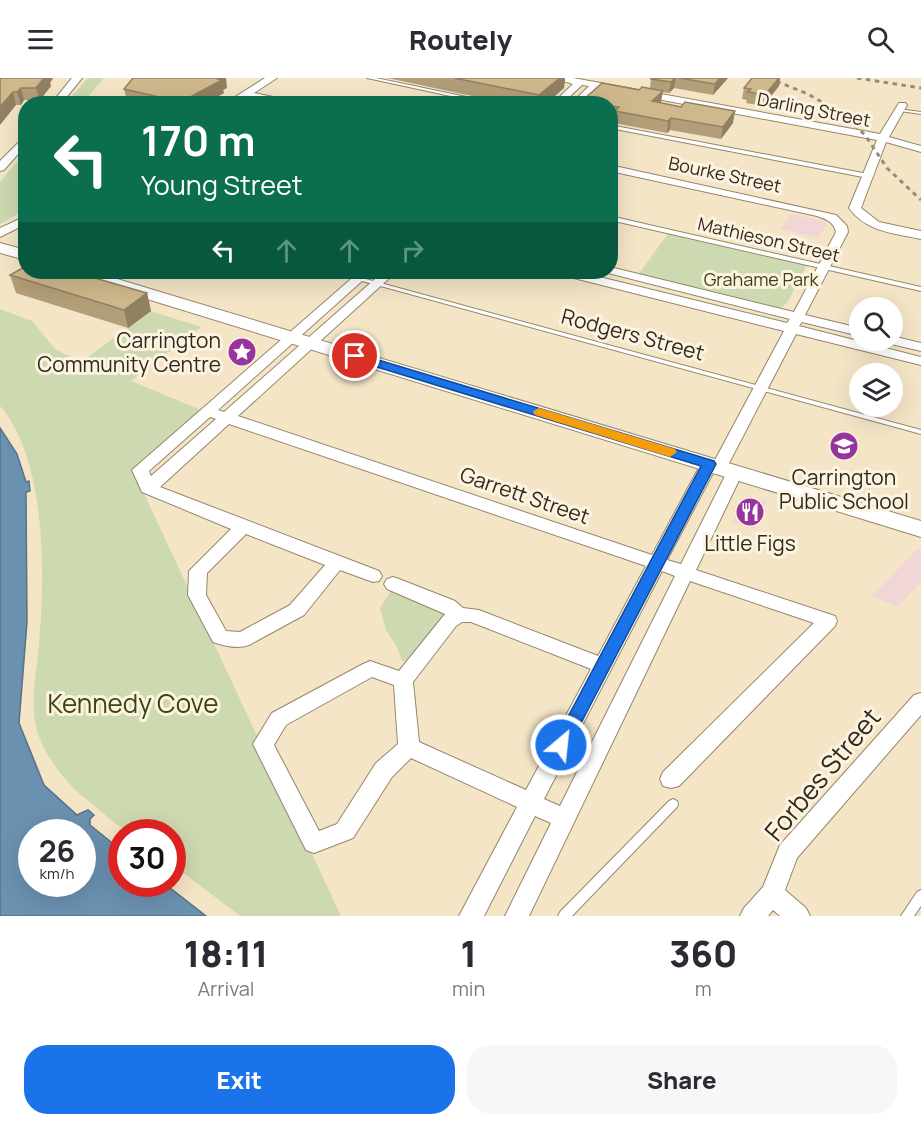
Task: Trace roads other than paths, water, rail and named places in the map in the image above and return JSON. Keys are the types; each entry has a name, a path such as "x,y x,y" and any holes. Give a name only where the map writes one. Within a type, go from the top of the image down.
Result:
{"main road":[{"path":"0,248 18,253"},
{"path":"101,279 921,529"}],"street":[{"path":"62,96 77,78"},
{"path":"241,96 272,78"},
{"name":"Darling Street","path":"558,78 590,82 884,138 921,149"},
{"path":"568,96 590,82"},
{"path":"580,96 590,82"},
{"path":"254,89 277,96"},
{"path":"244,94 256,96"},
{"path":"901,107 884,138 855,208 859,215 877,225 921,235"},
{"path":"0,168 18,147"},
{"name":"Bourke Street","path":"618,170 832,217 841,226 842,232 824,267"},
{"path":"0,233 18,223"},
{"path":"471,916 657,564 721,468 824,267"},
{"path":"618,274 653,287"},
{"path":"148,488 266,382 301,340 359,279"},
{"path":"374,576 243,527 148,488 140,470 247,377 301,340 382,279"},
{"path":"607,279 653,287 795,323 921,361"},
{"path":"795,323 849,330"},
{"path":"903,343 921,347"},
{"path":"247,377 266,382"},
{"name":"Garrett Street","path":"207,411 828,621 671,779"},
{"path":"517,916 686,573 721,468"},
{"path":"243,527 198,571 197,596 220,637 242,640 297,610 336,563"},
{"path":"393,584 448,606 459,615"},
{"path":"409,747 403,680 449,621 459,615 472,615 603,666"},
{"path":"403,680 370,669 279,719 263,744 314,843 345,831 384,770 409,747"},
{"name":"Forbes Street","path":"752,916 772,894 789,852 921,700"},
{"path":"409,747 565,819"},
{"path":"772,894 798,916"}],"lane":[{"path":"369,78 458,96"},
{"path":"901,107 921,112"},
{"path":"618,128 868,176"},
{"name":"Mathieson Street","path":"618,220 921,289"},
{"name":"Rodgers Street","path":"370,279 377,283 921,432"},
{"path":"564,916 673,804"},
{"path":"907,916 921,896"}],"water":[{"path":"0,428 17,454 26,482 29,481 30,491 26,492 27,622 19,723 44,785 77,815 88,810 94,815 90,819 18,819 18,897 96,897 96,830 108,840 108,897 182,897 206,916 0,916"}],"railway":[{"path":"768,78 808,94 841,113 865,135 887,168 921,200"},
{"path":"857,78 921,88"}],"place":[{"name":"Carrington Community Centre","path":"242,352"},
{"name":"Carrington Public School","path":"844,446"},
{"name":"Little Figs","path":"750,512"}],"park label":[{"name":"Grahame Park","path":"761,279"},
{"name":"Kennedy Cove","path":"133,703"}]}
